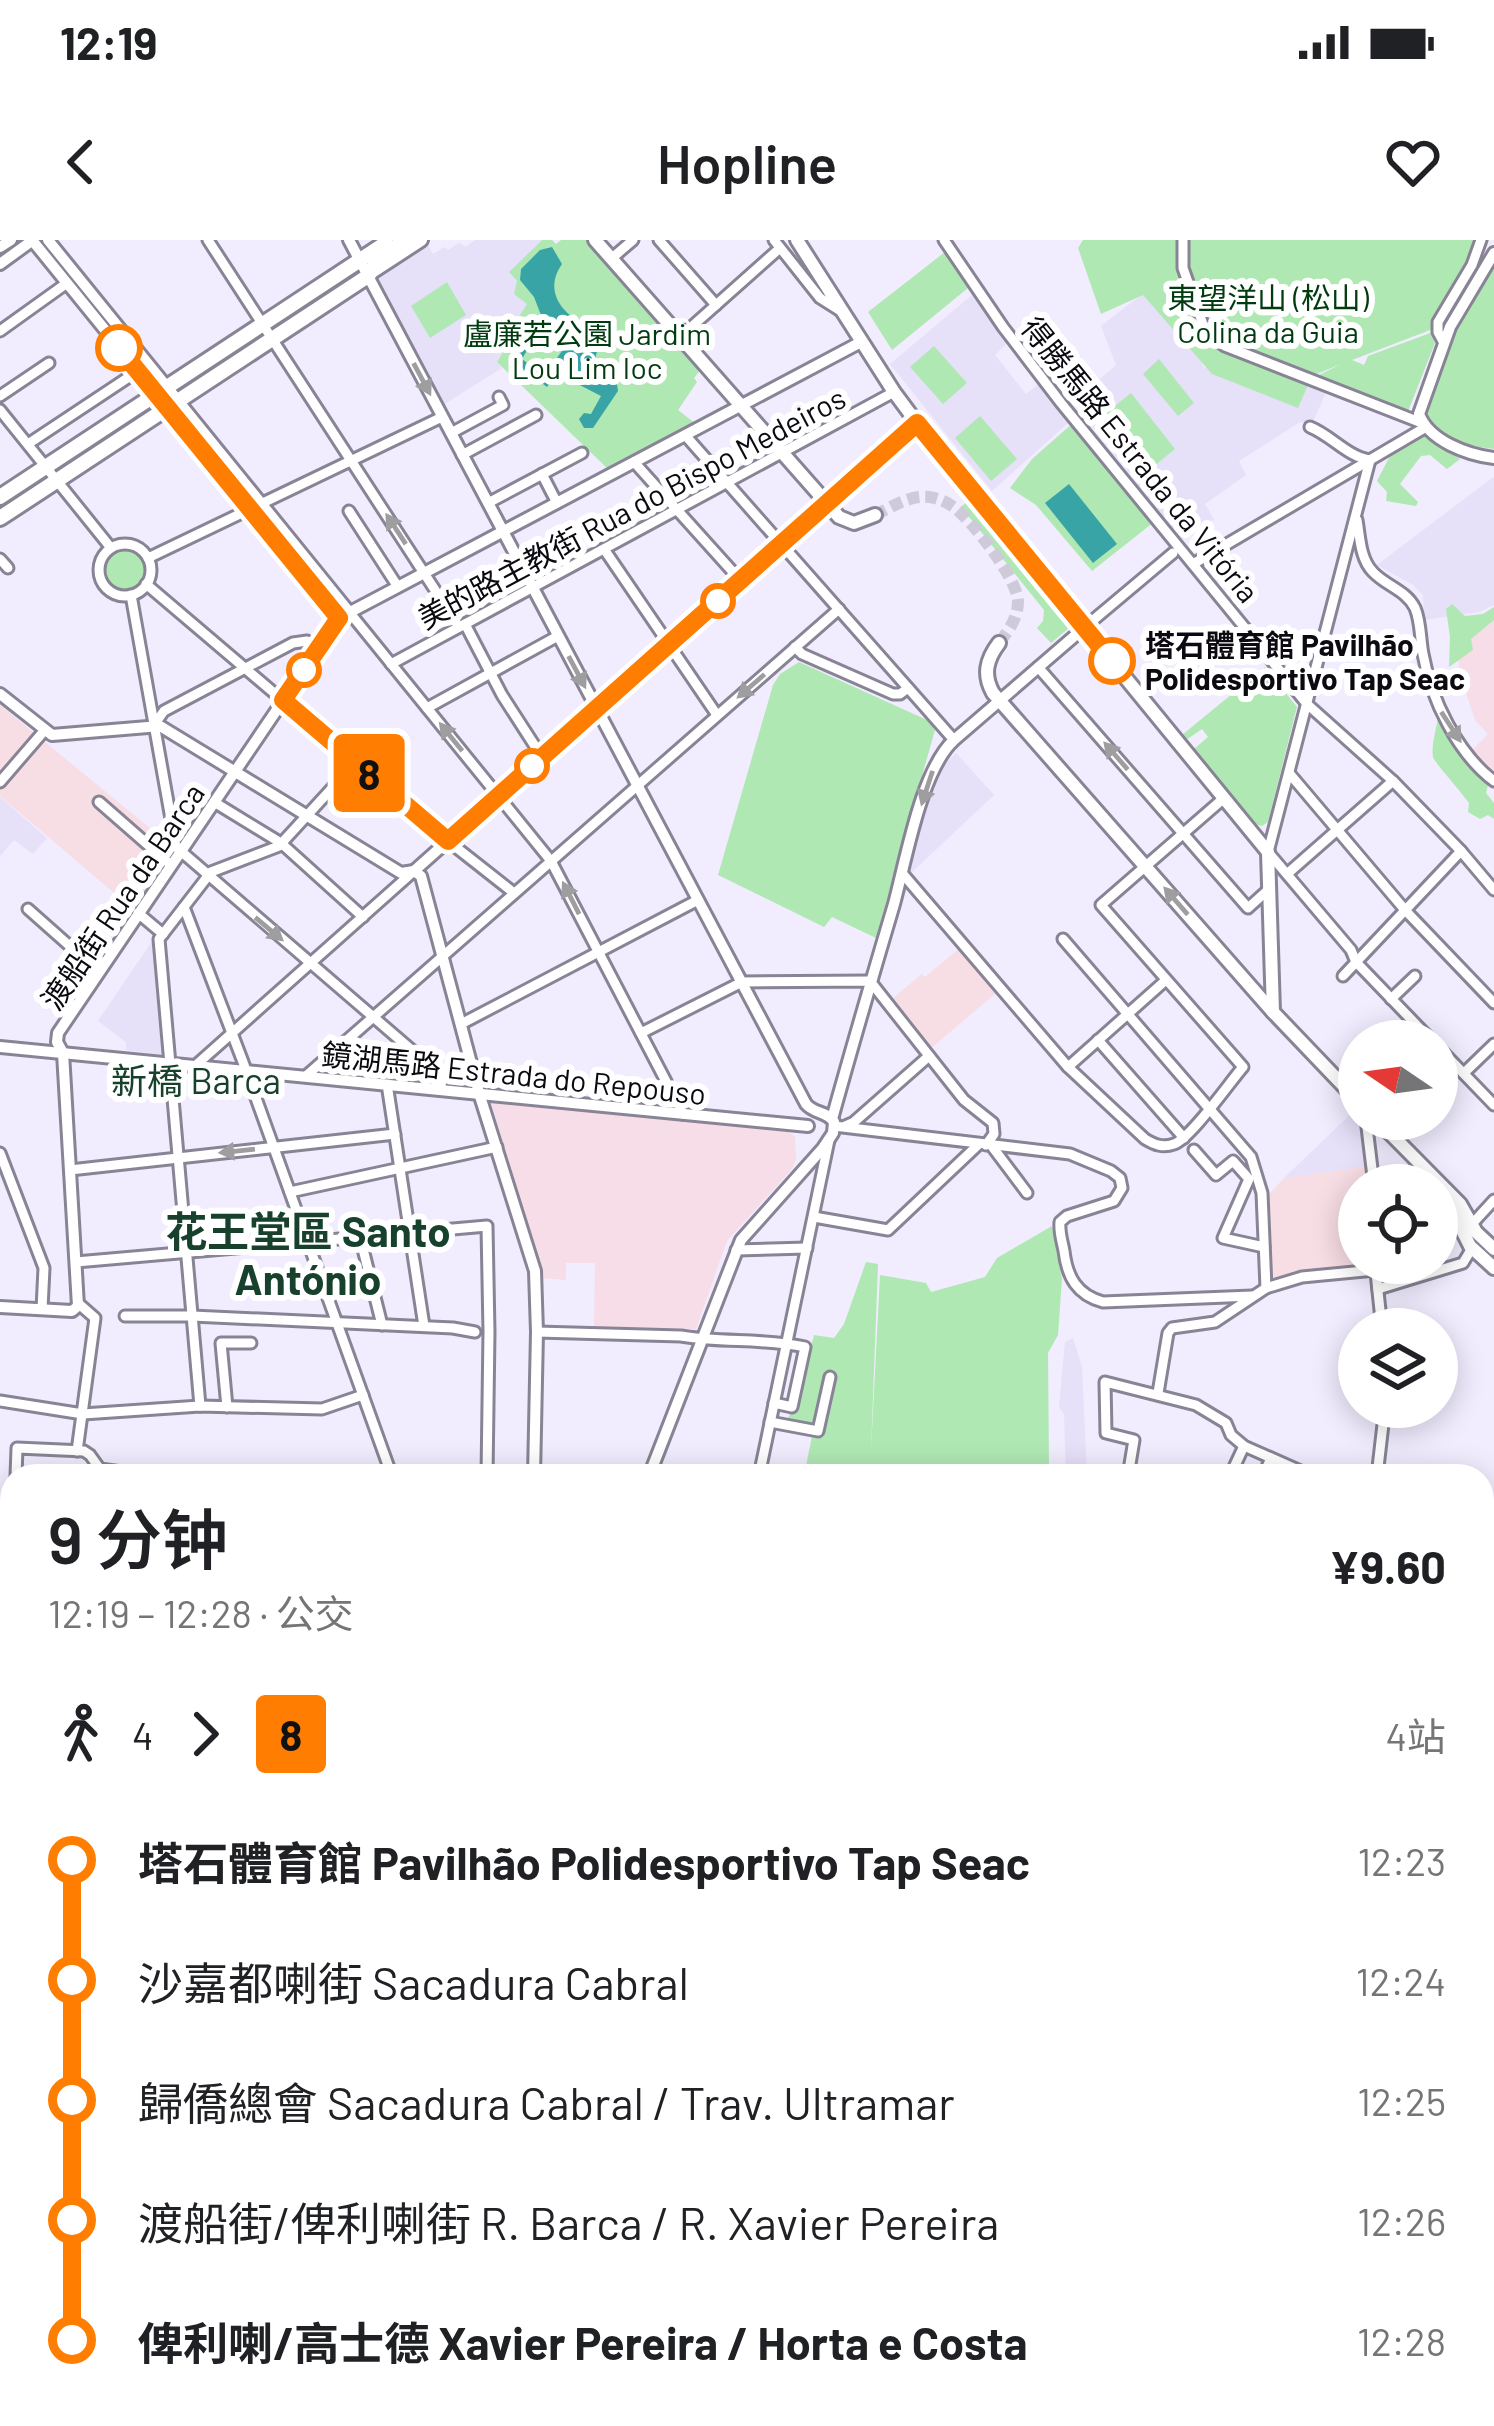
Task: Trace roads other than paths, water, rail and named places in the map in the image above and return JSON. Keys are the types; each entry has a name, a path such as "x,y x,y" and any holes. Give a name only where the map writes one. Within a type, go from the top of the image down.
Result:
{"main road":[{"path":"0,518 422,240"},
{"path":"595,240 838,518 857,523 875,514"},
{"path":"797,240 917,423 1268,852 1273,1012"},
{"path":"0,497 359,260 397,242"},
{"path":"368,276 397,242"},
{"path":"999,643 986,670 990,689 1338,1080"},
{"path":"1253,989 1266,992 1272,984"},
{"path":"1394,1140 1415,1164"},
{"path":"1395,1140 1460,1204 1494,1249"},
{"path":"1458,1227 1494,1268"}],"street":[{"path":"0,248 10,240"},
{"path":"0,264 33,240 138,371 162,390"},
{"path":"48,240 173,404 551,861 683,1114"},
{"path":"208,240 462,626 542,758"},
{"path":"349,240 810,1108 830,1126 852,1124 929,1056"},
{"path":"611,259 633,240"},
{"path":"658,240 716,305"},
{"name":"得勝馬路 Estrada da Vitória","path":"944,240 1061,403 1307,704 1393,781 1494,890"},
{"path":"1184,240 1183,268 1206,333 1225,346 1424,425 1467,454 1494,458"},
{"path":"1444,343 1438,322 1472,265 1481,240"},
{"path":"680,337 777,244 820,298 844,313"},
{"path":"1424,425 1419,411 1444,343 1494,253"},
{"path":"0,331 67,283"},
{"path":"344,615 861,342"},
{"path":"0,396 49,363"},
{"path":"28,444 138,371"},
{"name":"美的路主教街 Rua do Bispo Medeiros","path":"392,664 894,392"},
{"path":"451,434 503,405 499,397"},
{"path":"0,410 111,548"},
{"path":"462,455 536,415"},
{"path":"148,558 442,417"},
{"path":"196,1065 917,423"},
{"path":"1193,564 1424,425"},
{"path":"1310,428 1358,459 1370,460"},
{"path":"685,435 954,740"},
{"path":"488,503 582,453"},
{"path":"1370,460 1268,852 1356,962 1412,1020"},
{"path":"634,462 740,580"},
{"path":"542,474 557,502"},
{"path":"350,511 398,587"},
{"path":"1356,514 1368,567 1405,595 1416,611 1423,657 1440,714 1494,782"},
{"path":"129,544 148,558 151,572 146,584 131,595 112,593 101,581 99,564 111,548 129,544"},
{"path":"604,549 717,715"},
{"path":"654,1464 736,1250 823,1148 935,764 999,700 1173,553"},
{"path":"146,584 514,892"},
{"path":"131,595 158,711 154,725 176,848 443,1077 436,1089"},
{"path":"306,1076 838,609"},
{"name":"渡船街 Rua da Barca","path":"79,1304 58,1033 344,615"},
{"path":"427,708 559,636"},
{"path":"158,711 293,643 307,641 318,649"},
{"path":"795,647 893,694 908,688"},
{"path":"1038,667 1248,908 1269,889"},
{"path":"986,670 990,682 998,687 1016,685"},
{"path":"0,694 54,735 162,727 401,873 414,872 424,879 479,1093 535,1271 533,1464"},
{"path":"0,782 44,731"},
{"path":"200,1406 159,939 211,872 281,843 356,762"},
{"path":"1289,773 1405,910 1494,1003"},
{"path":"1287,874 1393,781"},
{"path":"902,874 1068,1067 1149,1142 1164,1146 1184,1138 1243,1067 1101,905 1224,798"},
{"path":"99,802 171,865"},
{"path":"214,802 281,843 363,916"},
{"path":"1343,976 1461,851"},
{"path":"461,1024 698,900"},
{"path":"184,907 388,1464"},
{"path":"28,909 99,972"},
{"path":"138,913 163,934"},
{"path":"1063,939 1243,1144 1262,1193 1266,1288"},
{"path":"1391,999 1415,976"},
{"path":"1068,1067 1166,980"},
{"path":"641,1033 742,982 872,982"},
{"path":"814,1217 888,1230 994,1134 989,1119 964,1100 872,982"},
{"path":"1098,1040 1184,1138"},
{"path":"1463,1073 1494,1044"},
{"name":"鏡湖馬路 Estrada do Repouso","path":"0,1047 808,1126"},
{"path":"1458,1068 1494,1105"},
{"path":"387,1084 424,1326"},
{"path":"785,1124 801,1116 803,1098"},
{"path":"830,1126 819,1139 808,1126 812,1117 830,1126 1070,1154 1116,1174 1122,1188 1114,1201 1063,1218 1059,1232 1068,1275 1086,1295 1103,1303 1252,1296"},
{"path":"761,1464 830,1126"},
{"path":"70,1170 395,1134"},
{"path":"985,1144 1027,1193"},
{"path":"290,1192 496,1147"},
{"path":"1194,1150 1216,1175 1233,1161 1249,1179 1218,1251"},
{"path":"0,1153 44,1268 42,1309"},
{"path":"1472,1224 1494,1200"},
{"path":"76,1262 487,1226 487,1464"},
{"path":"360,1237 382,1324"},
{"path":"1223,1238 1264,1247"},
{"path":"736,1250 807,1248"},
{"path":"1378,1289 1463,1264 1472,1248"},
{"path":"1158,1393 1170,1329 1214,1322 1266,1288 1338,1272"},
{"path":"1377,1284 1380,1308"},
{"path":"0,1307 72,1311 79,1304 95,1318 76,1451"},
{"path":"125,1316 382,1324 475,1332"},
{"path":"538,1332 681,1336 805,1347 792,1407 774,1403"},
{"path":"227,1407 220,1343 251,1343"},
{"path":"770,1422 818,1431 830,1377"},
{"path":"1130,1464 1134,1440 1106,1433 1105,1382 1188,1401 1222,1420 1244,1446 1280,1464"},
{"path":"0,1401 83,1414 200,1406 322,1408 363,1395"},
{"path":"1378,1464 1383,1428"},
{"path":"1236,1464 1244,1446"},
{"path":"16,1464 16,1448 76,1451 90,1455 96,1464"},
{"path":"1268,1464 1271,1458"}],"tunnel":[{"path":"875,515 922,497 942,501 963,515 993,551 1016,591 1016,613 999,643"}],"place":[{"name":"塔石體育館 Pavilhão Polidesportivo Tap Seac","path":"1112,661"}],"district":[{"name":"新橋 Barca","path":"196,1079"},
{"name":"花王堂區 Santo António","path":"308,1254"}],"park label":[{"name":"東望洋山 (松山) Colina da Guia","path":"1268,314"},
{"name":"盧廉若公園 Jardim Lou Lim Ioc","path":"587,350"}]}
